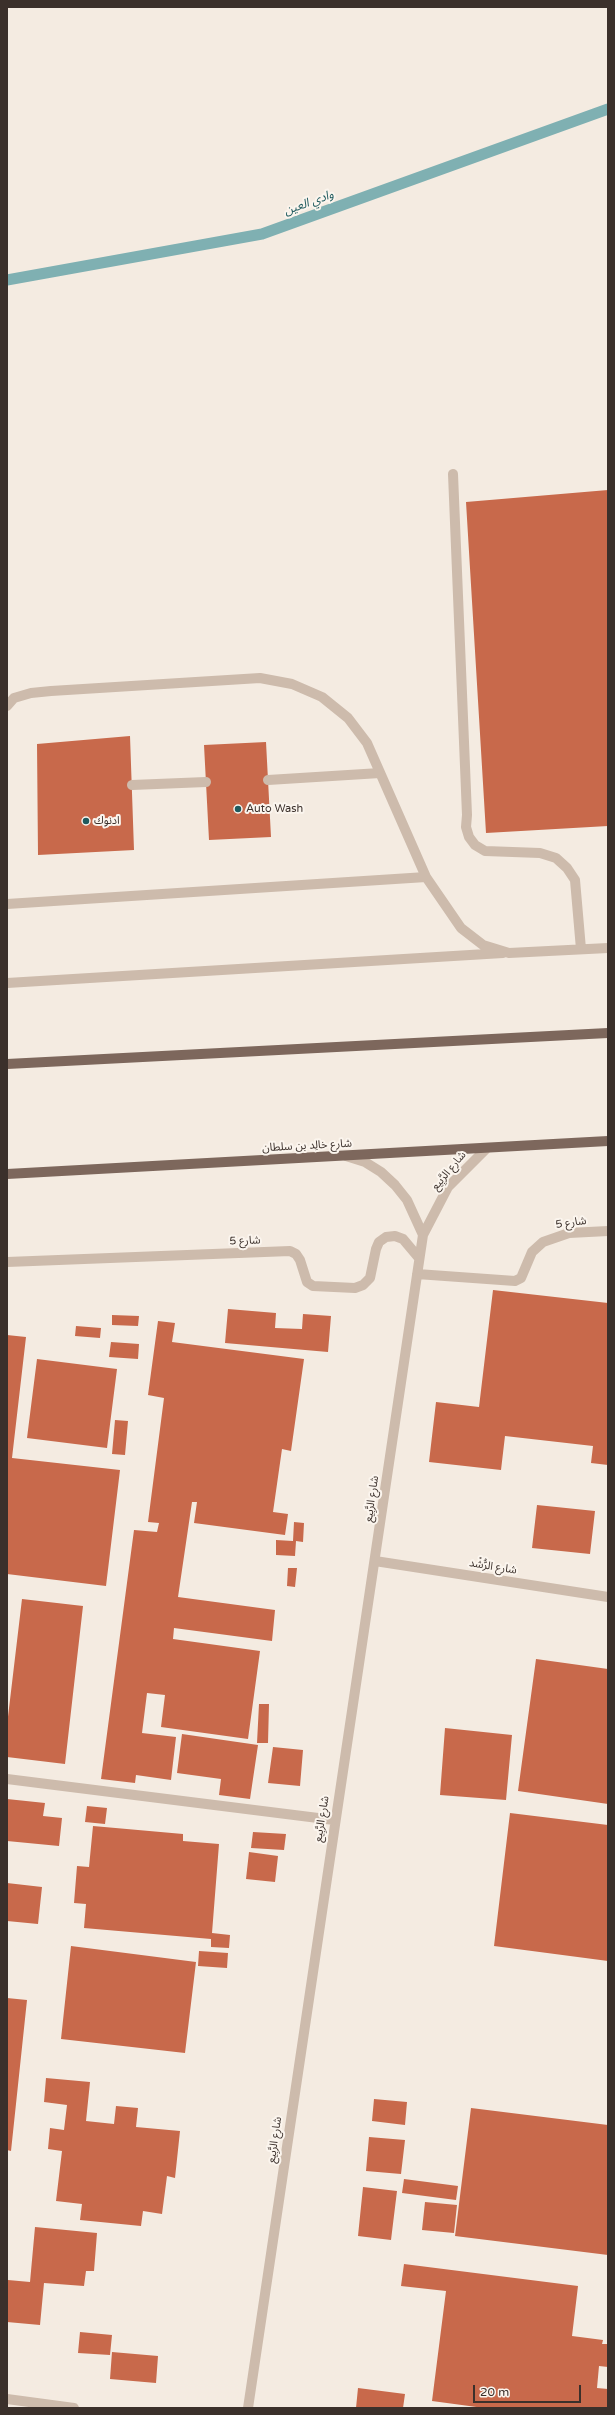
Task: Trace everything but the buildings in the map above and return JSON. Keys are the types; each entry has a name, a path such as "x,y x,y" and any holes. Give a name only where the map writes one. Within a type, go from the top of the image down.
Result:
{"main road":[{"path":"7,1064 608,1033"},
{"name":"شارع خالِد بن سلطان","path":"7,1174 346,1156 430,1149 487,1148 608,1141"}],"street":[{"path":"453,474 467,815 466,826 469,837 475,845 485,851 540,853 556,858 567,868 575,880 581,949"},
{"path":"7,706 14,698 31,693 168,683 267,679 292,684 322,697 348,718 367,743 426,877 461,928 483,945 509,953"},
{"path":"268,780 380,773"},
{"path":"132,785 206,782"},
{"path":"7,904 426,877"},
{"path":"7,983 608,948"},
{"name":"شارع الرَّبِيع","path":"248,2408 334,1820 375,1561 423,1235 448,1186 464,1168 487,1148"},
{"path":"346,1156 365,1162 381,1172 395,1185 407,1200 423,1235"},
{"name":"شارع 5","path":"417,1274 515,1281 521,1278 532,1252 543,1242 569,1233 608,1231"},
{"name":"شارع 5","path":"7,1262 290,1251 300,1260 307,1282 313,1286 355,1288 363,1285 370,1278 376,1249 379,1242 386,1237 395,1236 403,1238 419,1258"},
{"name":"شارع الرُّشْد","path":"375,1561 608,1597"},
{"path":"7,1779 334,1820"},
{"path":"7,2399 74,2408"}],"waterway":[{"name":"وادي العين","path":"7,280 262,234 608,109"}],"place":[{"name":"Auto Wash","path":"238,809"},
{"name":"ادنوك","path":"86,821"}]}
